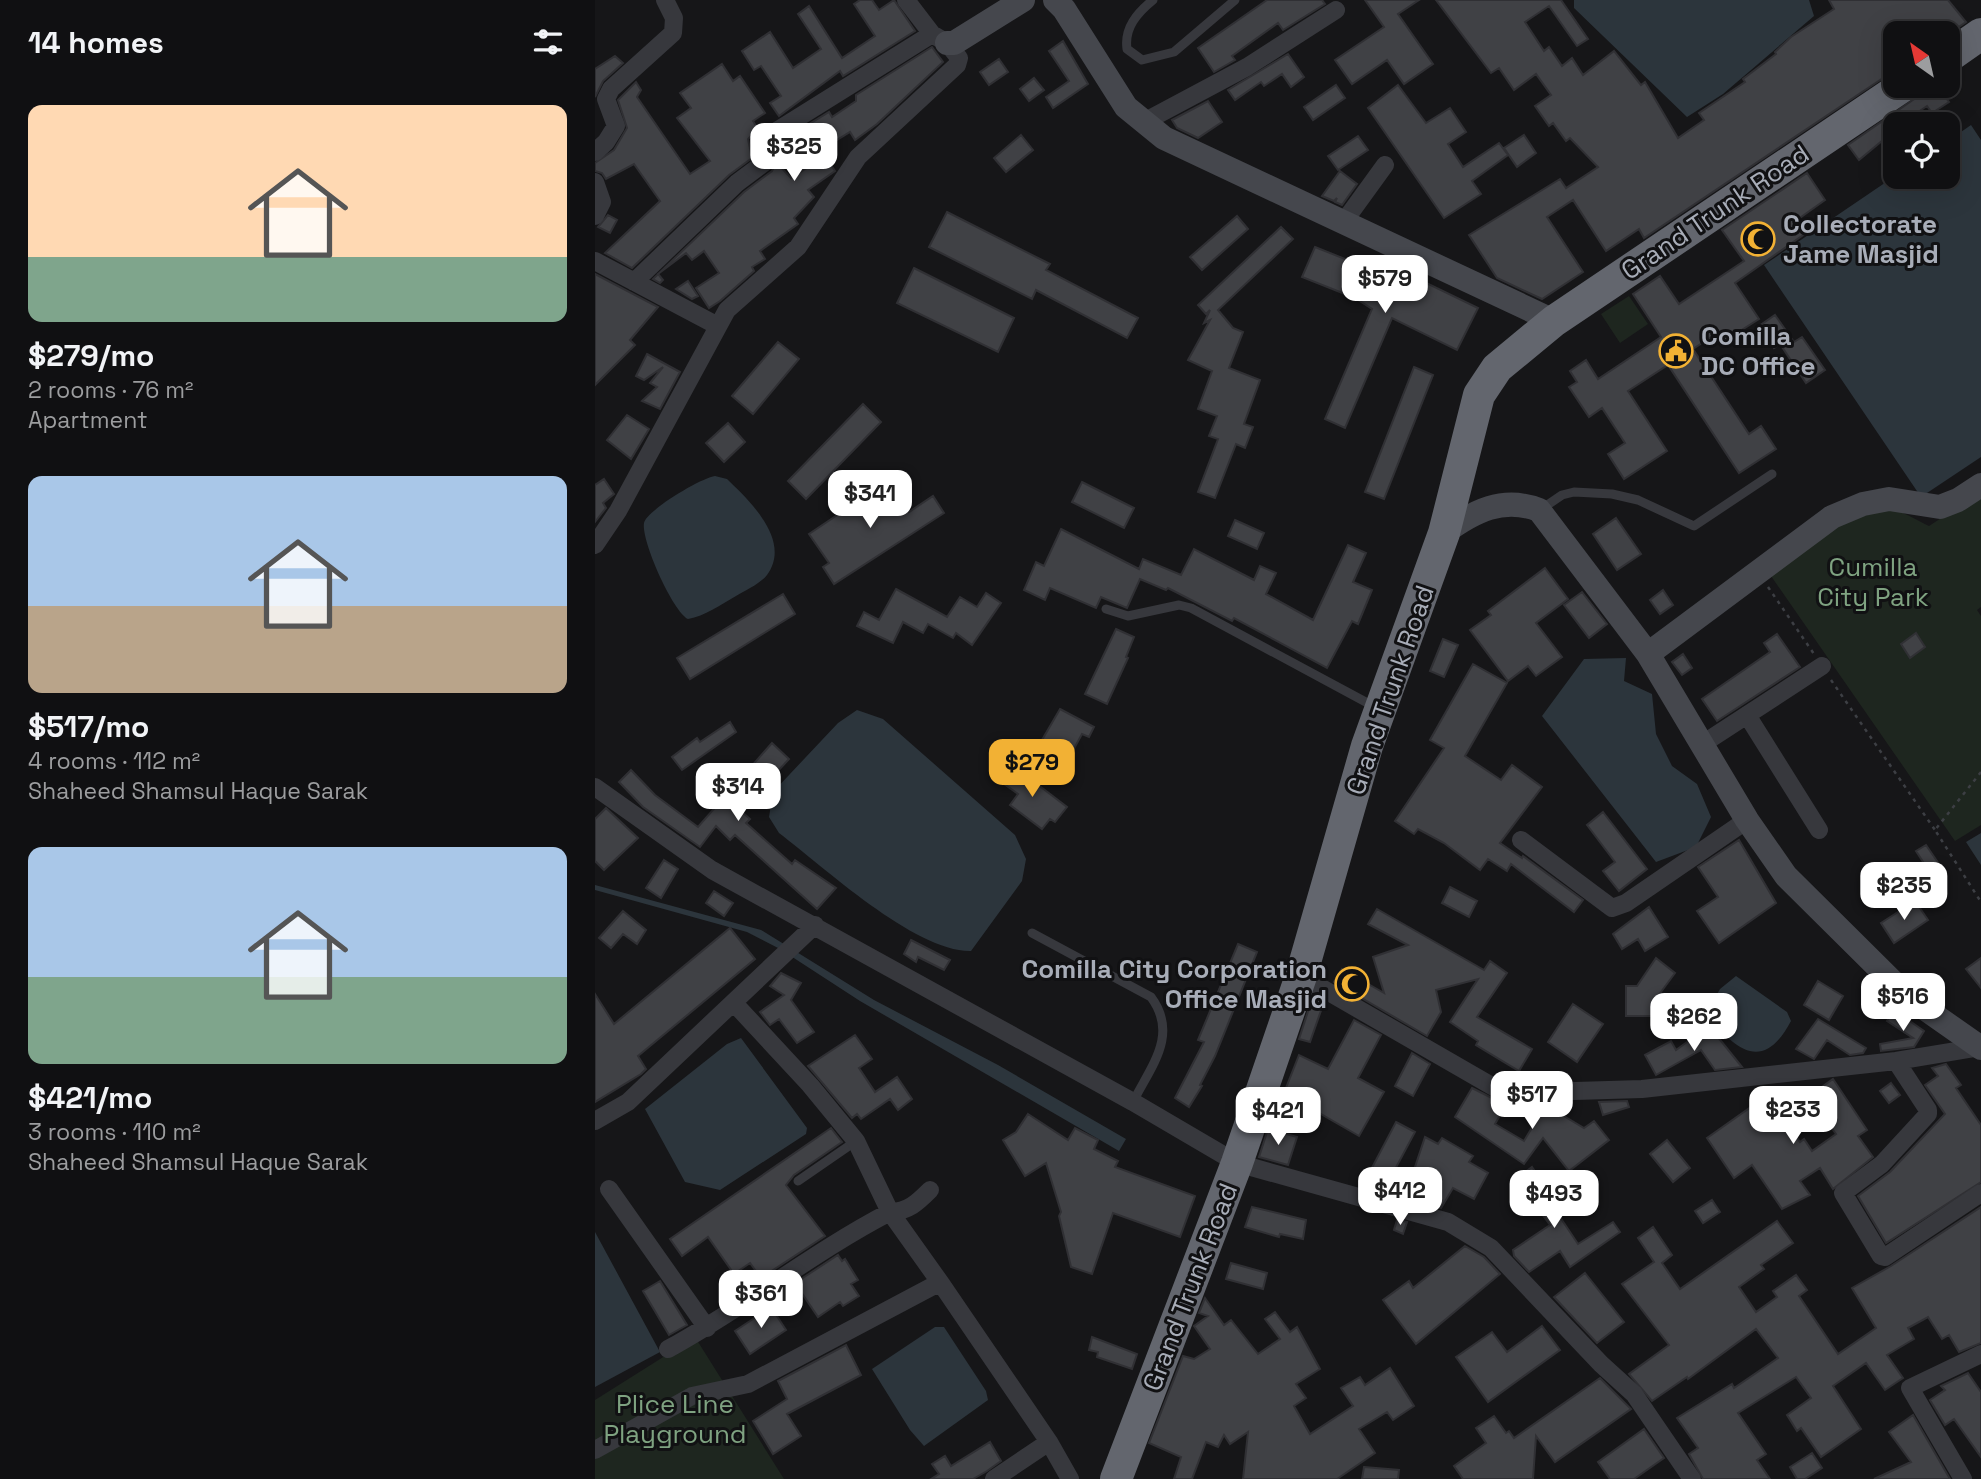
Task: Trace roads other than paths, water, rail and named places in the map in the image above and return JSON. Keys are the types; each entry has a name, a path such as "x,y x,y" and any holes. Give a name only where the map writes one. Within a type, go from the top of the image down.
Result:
{"highway":[{"path":"1960,49 1981,34"},
{"name":"Grand Trunk Road","path":"1116,1479 1237,1163 1301,976 1380,710 1444,533 1479,395 1502,362 1554,321 1885,98"}],"street":[{"path":"595,152 606,142 616,126 606,99 611,89 673,33 674,18 665,0"},
{"path":"906,0 946,46"},
{"path":"634,282 737,183 765,162 759,142 954,43 1023,0"},
{"path":"1055,0 1064,9 1126,107 1142,123 1164,138 1554,321"},
{"path":"1142,123 1247,66 1336,10"},
{"path":"595,545 618,510 716,325 727,310 798,247 858,157 906,115 946,46"},
{"path":"1343,223 1385,165"},
{"path":"595,182 601,191 596,209"},
{"path":"595,261 716,325"},
{"path":"1648,654 1832,517 1863,504 1889,499 1940,507 1958,500 1981,485"},
{"path":"1444,533 1464,518 1485,508 1522,504 1539,510 1648,654 1704,743 1747,820 1786,876 1907,996 1981,1047"},
{"path":"1704,743 1822,666"},
{"path":"1747,715 1819,830"},
{"path":"595,787 712,870 809,930 1133,1102 1237,1163 1448,1222 1491,1248 1601,1364 1634,1394 1692,1479"},
{"path":"1521,840 1612,908 1626,903 1747,820"},
{"path":"595,1121 628,1102 780,961 809,930"},
{"path":"1301,976 1504,1093 1642,1088 1896,1061 1981,1047"},
{"path":"734,1003 810,1085 856,1141 890,1212 1049,1441 1070,1479"},
{"path":"1896,1061 1928,1114 1882,1164 1843,1193 1881,1256 1885,1257 1981,1193"},
{"path":"609,1189 707,1328"},
{"path":"668,1349 707,1328 841,1238 890,1212 900,1212 916,1204 930,1190"},
{"path":"595,1450 692,1396 748,1384 933,1286 942,1285"},
{"path":"1963,1479 1910,1388 1981,1354"},
{"path":"994,1479 1049,1441"}],"lane":[{"path":"1153,0 1128,28 1127,49 1142,60 1174,52 1235,0"},
{"path":"1539,510 1562,495 1574,492 1612,494 1639,500 1689,527 1695,526 1772,474"},
{"path":"1106,609 1128,616 1179,605 1192,608 1380,710"},
{"path":"1032,933 1151,997 1159,1008 1164,1039 1133,1102"},
{"path":"798,1181 856,1141"}],"place":[{"name":"Collectorate Jame Masjid","path":"1758,239"},
{"name":"Comilla DC Office","path":"1676,351"},
{"name":"Comilla City Corporation Office Masjid","path":"1352,984"}],"park label":[{"name":"Cumilla City Park","path":"1873,582"},
{"name":"Plice Line Playground","path":"675,1419"}]}
